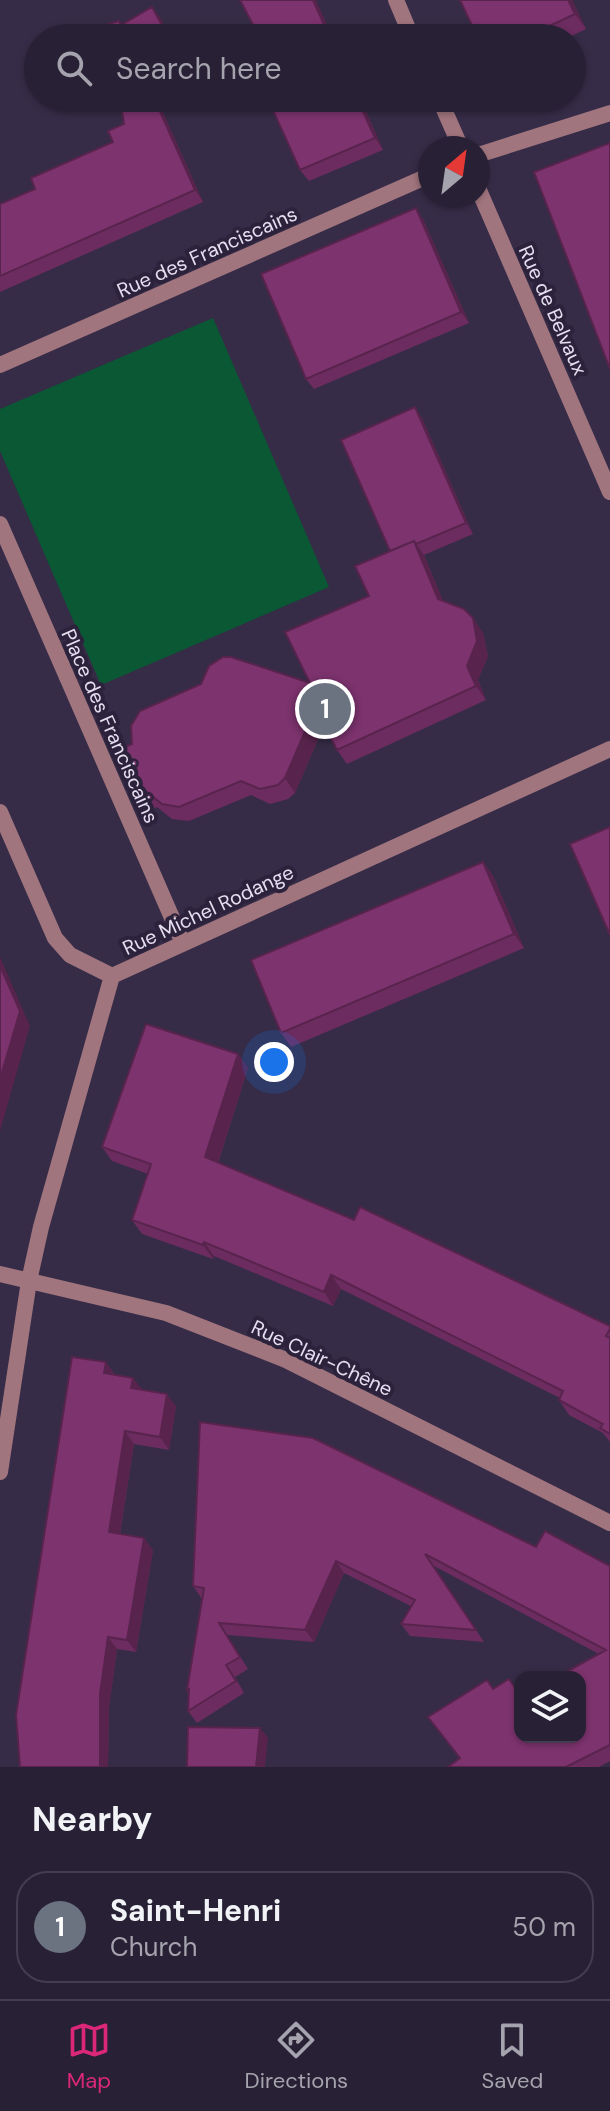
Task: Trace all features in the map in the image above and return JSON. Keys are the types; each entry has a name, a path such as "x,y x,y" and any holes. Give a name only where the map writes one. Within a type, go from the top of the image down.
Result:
{"street":[{"path":"396,0 406,24"},
{"path":"445,112 456,136"},
{"path":"490,151 610,113"},
{"name":"Rue des Franciscains","path":"0,365 418,180"},
{"name":"Rue de Belvaux","path":"487,208 610,492"},
{"name":"Place des Franciscains","path":"0,524 183,943"},
{"name":"Rue Michel Rodange","path":"0,1472 29,1281 112,976 610,749"},
{"path":"0,812 55,938 70,955 112,976"},
{"name":"Rue Clair-Chêne","path":"0,1274 166,1313 286,1360 610,1523"}],"green space":[{"path":"213,318 329,587 101,685 0,451 0,409"}],"building":[{"path":"240,0 313,0 324,24 253,24"},
{"path":"460,0 568,0 575,14 554,24 471,24"},
{"path":"152,7 161,24 123,24"},
{"path":"122,112 160,112 195,190 0,276 0,204 35,189 31,178 113,142 108,131 124,124"},
{"path":"274,112 363,112 375,138 300,170"},
{"path":"610,143 610,369 534,172"},
{"path":"416,208 461,312 306,379 261,274"},
{"path":"415,407 466,523 416,544 414,541 390,551 341,440"},
{"path":"414,541 438,599 464,609 473,618 477,641 467,666 476,686 337,750 315,708 285,778 278,785 260,789 241,781 179,807 162,804 147,792 136,797 116,751 132,744 131,726 140,711 201,684 209,666 223,657 310,683 285,632 369,596 355,566"},
{"path":"610,827 610,935 570,844"},
{"path":"483,862 514,934 281,1033 251,960"},
{"path":"0,966 20,1011 0,1079"},
{"path":"146,1024 238,1054 205,1157 354,1220 360,1207 610,1326 606,1336 610,1338 610,1434 600,1428 603,1424 559,1400 563,1391 331,1275 324,1292 204,1242 203,1245 132,1220 151,1164 102,1147"},
{"path":"72,1357 106,1362 104,1373 133,1378 131,1388 167,1394 160,1437 125,1431 109,1532 144,1538 127,1640 108,1637 100,1694 100,1767 20,1767 16,1715"},
{"path":"200,1422 313,1438 536,1547 545,1531 610,1566 610,1745 566,1767 448,1767 460,1758 428,1717 487,1680 493,1689 509,1679 514,1686 514,1743 586,1743 586,1671 568,1671 606,1650 425,1554 476,1630 401,1624 415,1600 336,1561 305,1630 219,1623 240,1657 226,1665 236,1681 188,1711 187,1690 204,1588 193,1586"},
{"path":"188,1727 260,1728 256,1767 187,1767"}],"place":[{"name":"Saint-Henri","path":"325,709"}]}
